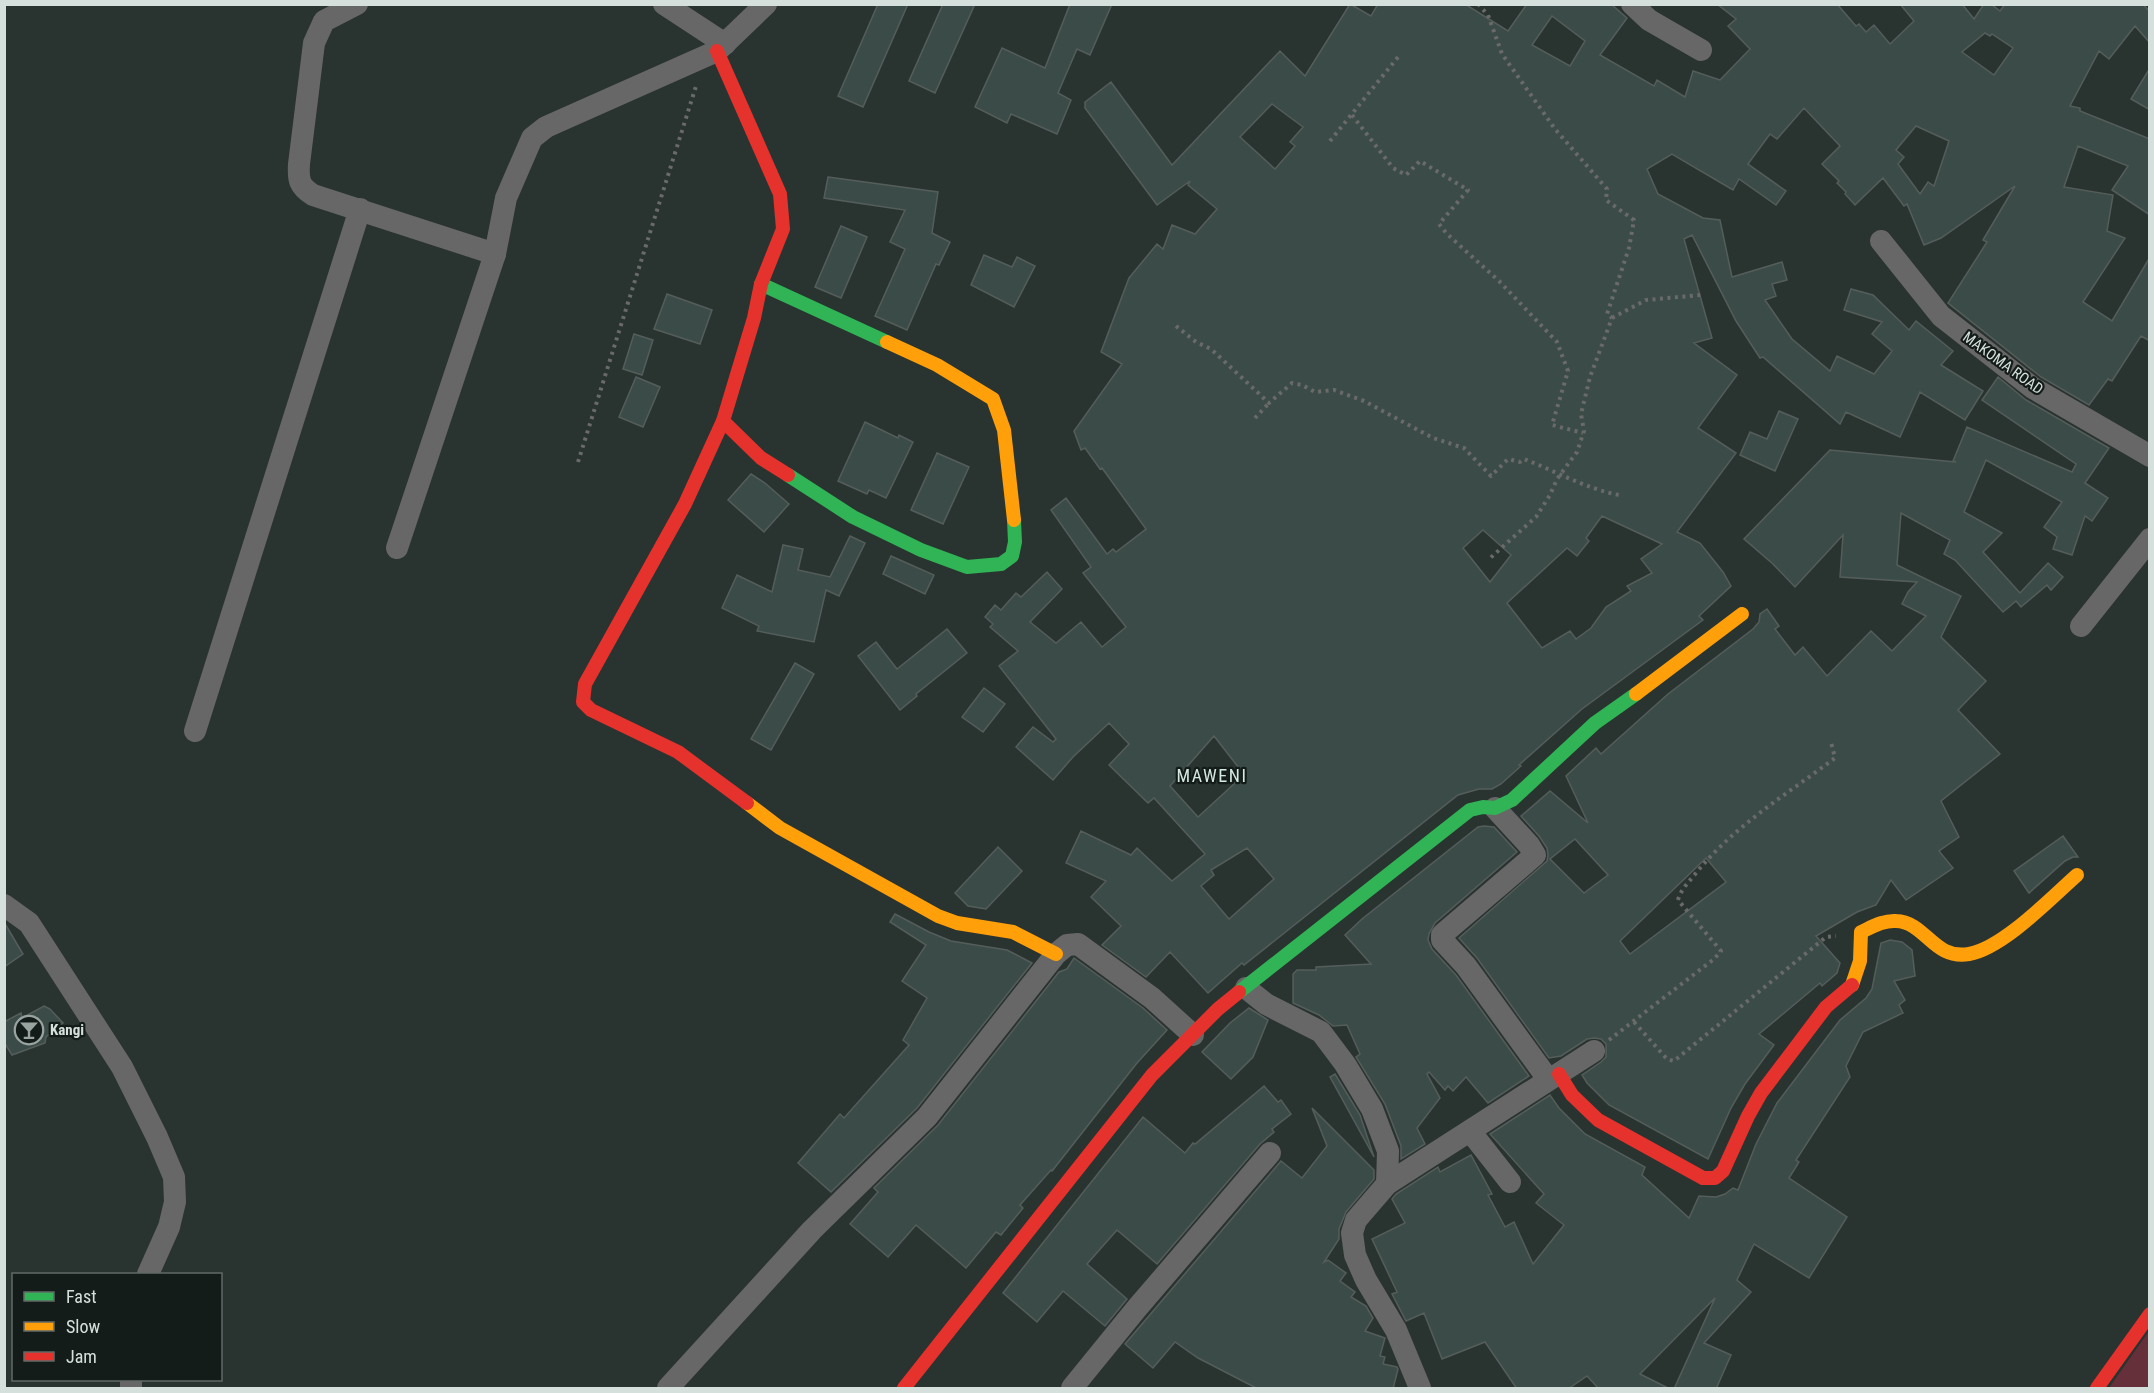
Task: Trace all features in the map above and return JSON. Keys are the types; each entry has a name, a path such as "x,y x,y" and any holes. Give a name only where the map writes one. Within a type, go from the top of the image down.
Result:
{"street":[{"path":"357,4 324,21 314,43 298,179 302,188 313,195 495,254"},
{"path":"664,4 716,51 780,194 783,229 762,284 723,421 685,504 585,684 583,702 591,710 678,752 780,828 938,916 957,923 1013,932 1056,954"},
{"path":"397,548 495,254 507,198 532,138 546,127 716,51 766,4"},
{"path":"1632,4 1649,20 1701,50"},
{"path":"195,731 360,209"},
{"name":"MAKOMA ROAD","path":"1881,241 1941,316 2033,388 2150,456"},
{"path":"723,421 761,458 853,517 921,550 967,567 1000,564 1012,556 1015,542 1014,507 1004,430 993,399 937,365 762,284"},
{"path":"2081,626 2150,539"},
{"path":"904,1389 1152,1075 1218,1010 1470,810 1483,807 1495,808 1512,800 1595,723 1742,614"},
{"path":"1495,808 1529,845 1535,855 1444,933 1442,938 1553,1076 1598,1120 1703,1178 1712,1180 1719,1176 1761,1092 1826,1007 1854,984 1860,961 1861,932 1881,924 1901,921 1917,929 1935,947 1947,954 1957,956 1972,954 1991,947 2077,875"},
{"path":"4,905 29,922 122,1067 157,1137 174,1178 175,1202 169,1227 149,1273"},
{"path":"668,1389 812,1230 927,1117 1056,954 1067,945 1078,944 1152,998 1193,1035"},
{"path":"1246,988 1266,1004 1321,1032 1345,1064 1372,1109 1388,1151 1387,1184"},
{"path":"1420,1389 1396,1330 1366,1281 1355,1255 1352,1233 1356,1221 1387,1184 1594,1051"},
{"path":"1470,1131 1510,1182"},
{"path":"1072,1389 1137,1308 1270,1153"},
{"path":"2097,1389 2150,1314"}],"path":[{"path":"1479,4 1488,15 1502,54 1549,121 1606,189 1606,200 1634,220 1629,248 1607,314 1612,318"},
{"path":"578,462 716,51"},
{"path":"1330,141 1398,57"},
{"path":"1352,115 1393,168 1406,175 1420,161 1468,190 1440,224 1447,234 1499,281 1557,342 1568,371 1552,424 1583,433"},
{"path":"1488,560 1536,518 1561,474 1577,452 1583,433 1581,414 1590,377 1612,318 1646,300 1701,295"},
{"path":"1176,326 1196,342 1210,349 1269,403"},
{"path":"1255,418 1292,383 1315,392 1334,390 1364,401 1433,438 1464,448 1491,476 1508,459 1520,462 1524,459 1599,491 1619,495"},
{"path":"1594,1051 1714,959 1720,951 1678,900 1681,892 1712,853 1779,796 1835,758 1831,742"},
{"path":"1634,1022 1667,1059 1674,1061 1826,937 1861,932"}],"shaded area":[{"path":"2149,1331 2149,1388 2109,1388"}],"building":[{"path":"878,4 908,4 863,107 838,96"},
{"path":"943,4 975,4 935,93 909,81"},
{"path":"1070,4 1112,4 1090,55 1077,49 1058,93 1071,100 1057,134 1011,114 1007,123 975,107 1002,48 1045,68"},
{"path":"1350,4 1371,16 1378,4 1465,4 1508,31 1527,4 1611,4 1627,18 1600,55 1654,86 1657,80 1685,97 1693,71 1720,80 1750,49 1728,26 1736,19 1717,4 1837,4 1856,26 1859,24 1866,32 1874,25 1890,44 1914,21 1900,4 1962,4 1974,19 1984,4 1991,4 2000,11 2005,4 2143,4 2150,12 2150,43 2135,26 2109,59 2099,51 2070,106 2080,108 2080,111 2150,139 2150,215 2112,190 2128,166 2078,146 2064,187 2113,195 2107,231 2125,238 2083,302 2112,321 2150,257 2150,341 2141,336 2112,381 2108,379 2089,405 2041,377 1948,303 1987,242 1983,240 2015,186 1941,238 1924,245 1907,204 1904,206 1883,178 1855,205 1845,194 1846,192 1837,183 1839,181 1822,164 1840,146 1804,108 1777,139 1770,134 1748,164 1786,191 1776,205 1739,179 1733,190 1672,154 1647,169 1658,194 1703,218 1720,220 1732,277 1782,262 1787,280 1772,284 1776,296 1765,300 1792,339 1830,371 1837,356 1874,374 1892,351 1872,334 1882,322 1844,310 1851,289 1873,295 1909,330 1916,321 1953,351 1941,365 1983,391 1965,420 1920,392 1900,437 1846,412 1840,424 1763,357 1760,358 1736,321 1692,235 1684,239 1712,338 1694,343 1737,375 1698,428 1736,453 1677,532 1700,543 1731,586 1699,616 1703,620 1582,709 1501,784 1492,789 1479,789 1458,795 1244,965 1242,963 1208,993 1170,952 1146,977 1102,945 1121,926 1091,897 1106,881 1066,863 1081,831 1131,855 1137,848 1172,881 1205,854 1154,798 1148,803 1109,765 1129,744 1109,723 1073,757 1053,780 1016,747 1033,727 1053,742 1056,739 999,666 1018,651 990,627 993,624 985,617 995,605 1001,610 1016,593 1021,597 1047,572 1062,589 1030,622 1056,643 1081,622 1102,647 1126,627 1083,573 1091,567 1051,510 1066,498 1107,554 1113,549 1116,552 1146,529 1102,468 1100,469 1085,448 1081,450 1074,431 1122,364 1101,352 1129,278 1157,244 1163,249 1172,225 1195,234 1217,209 1188,185 1190,181 1157,205 1085,108 1085,102 1111,82 1172,165 1280,51 1305,76","holes":["1552,16 1585,41 1570,66 1532,45","1985,33 1990,36 1992,34 2013,48 1994,75 1962,52","1272,104 1303,127 1290,142 1295,146 1275,169 1240,137","1916,126 1949,141 1934,186 1928,182 1920,194 1898,164 1904,157 1896,150","1602,516 1662,544 1641,559 1652,573 1627,586 1631,591 1606,607 1591,628 1576,639 1570,631 1542,648 1507,603 1567,548 1577,556 1589,541 1586,538","1483,530 1511,555 1490,582 1463,548","1214,736 1242,772 1232,780 1235,783 1198,817 1170,786","1247,848 1274,879 1229,919 1201,886 1214,875 1211,870"]},
{"path":"2150,68 2150,110 2131,99"},
{"path":"828,177 938,192 932,233 950,242 939,265 936,264 907,330 875,316 905,249 890,242 905,210 824,198"},
{"path":"841,226 867,237 841,298 815,287"},
{"path":"984,255 1012,267 1017,257 1035,266 1014,307 971,285"},
{"path":"667,294 712,310 700,344 654,329"},
{"path":"634,334 653,340 642,375 623,369"},
{"path":"636,377 660,387 643,427 619,417"},
{"path":"1998,377 2026,400 2109,448 2085,483 2108,498 2092,521 2085,516 2072,555 2053,549 2057,537 2044,527 2062,502 1986,460 1964,512 2002,533 1983,552 2020,593 2048,563 2063,577 2051,590 2047,585 2021,607 2016,601 2003,612 1955,560 1944,554 1950,540 1901,513 1897,565 1961,596 1941,637 1986,681 1958,710 2000,754 1941,801 1959,837 1939,851 1953,868 1906,900 1891,880 1876,905 1857,912 1816,936 1840,963 1837,973 1822,986 1820,983 1759,1034 1774,1045 1745,1084 1731,1108 1708,1159 1609,1105 1587,1083 1582,1075 1606,1057 1606,1044 1601,1039 1587,1039 1561,1056 1549,1058 1477,958 1459,938 1547,861 1547,848 1521,816 1550,791 1588,823 1566,776 1596,748 1601,754 1668,694 1753,629 1759,622 1760,614 1767,609 1779,626 1775,629 1795,655 1803,647 1827,676 1871,631 1892,651 1926,616 1902,604 1908,592 1917,582 1840,577 1843,535 1795,587 1744,539 1830,450 1956,462 1953,461 1967,427 2072,472 2076,464 1982,400","holes":["1575,839 1608,875 1584,893 1550,859","1706,858 1726,882 1630,954 1620,941"]},
{"path":"1779,411 1798,419 1775,471 1740,455 1750,432 1767,439"},
{"path":"865,422 898,438 899,435 913,442 886,498 869,490 867,494 838,481"},
{"path":"937,453 969,467 943,524 911,510"},
{"path":"751,474 789,504 764,532 728,500"},
{"path":"850,536 865,543 839,596 826,590 814,642 757,631 759,626 722,608 737,575 772,592 783,545 803,549 798,570 830,577"},
{"path":"891,556 934,575 925,594 883,574"},
{"path":"947,629 967,653 916,694 917,696 900,710 858,656 876,642 897,669"},
{"path":"795,663 814,674 771,750 751,739"},
{"path":"984,688 1005,704 983,732 962,717"},
{"path":"1478,827 1494,827 1517,852 1435,923 1428,940 1432,949 1456,975 1529,1076 1488,1103 1466,1077 1453,1091 1448,1086 1445,1090 1429,1072 1427,1074 1440,1098 1417,1128 1425,1144 1401,1159 1401,1146 1385,1104 1356,1057 1360,1054 1347,1025 1333,1026 1319,1015 1293,1003 1293,974 1297,970 1316,970 1316,967 1371,964 1345,935"},
{"path":"2063,836 2078,857 2065,861 2029,893 2014,871"},
{"path":"998,847 1022,871 986,909 968,906 955,893"},
{"path":"895,914 951,941 1007,950 1032,963 917,1108 831,1192 798,1163 840,1114 844,1118 909,1045 903,1040 927,998 902,981 926,945 890,922"},
{"path":"4,922 23,954 4,967"},
{"path":"1890,940 1902,942 1912,950 1915,976 1894,981 1905,1000 1899,1005 1903,1013 1863,1032 1846,1066 1850,1077 1796,1160 1799,1162 1789,1178 1847,1217 1809,1278 1754,1244 1737,1280 1751,1292 1704,1343 1731,1355 1716,1389 1674,1389 1715,1298 1640,1374 1670,1389 1599,1389 1587,1376 1568,1389 1517,1389 1485,1342 1442,1359 1424,1313 1406,1321 1392,1294 1397,1292 1372,1239 1405,1223 1392,1199 1396,1194 1438,1167 1440,1172 1471,1155 1492,1194 1488,1195 1505,1227 1514,1222 1533,1264 1564,1225 1536,1203 1544,1194 1490,1134 1550,1095 1559,1108 1585,1134 1645,1167 1642,1175 1689,1218 1699,1196 1716,1197 1733,1188 1738,1190 1756,1144 1777,1103 1840,1020 1866,998 1872,989 1881,943"},
{"path":"1074,958 1143,1008 1167,1030 1137,1063 1052,1171 1020,1205 1023,1208 1001,1235 996,1232 966,1268 916,1225 888,1257 850,1224 878,1192 874,1188 938,1125 1059,972 1067,969"},
{"name":"Kangi","path":"44,1006 63,1023 46,1037 45,1043 12,1055 4,1042 4,1022 21,1013 22,1018"},
{"path":"1249,1008 1268,1020 1253,1057 1231,1079 1202,1052 1230,1023"},
{"path":"1335,1074 1360,1115 1374,1157 1330,1077"},
{"path":"1264,1086 1278,1102 1281,1100 1291,1114 1272,1129 1274,1132 1260,1144 1157,1264 1117,1230 1087,1264 1127,1299 1105,1326 1063,1291 1037,1322 1003,1293 1143,1117 1185,1153 1193,1143 1195,1144"},
{"path":"1312,1108 1374,1170 1374,1179 1346,1212 1339,1229 1339,1239 1324,1262 1328,1260 1346,1273 1340,1281 1355,1292 1351,1297 1366,1306 1373,1318 1365,1331 1385,1338 1380,1356 1385,1357 1383,1364 1398,1369 1393,1389 1258,1389 1198,1358 1175,1342 1153,1368 1125,1344 1281,1161 1302,1178 1327,1146"}],"traffic: fast":[{"path":"761,284 887,342"},
{"path":"788,475 853,517 921,550 967,567 1001,564 1012,556 1015,542 1014,520"},
{"path":"1239,992 1470,810 1483,807 1495,808 1512,800 1595,723 1636,694"}],"traffic: slow":[{"path":"887,342 937,365 993,399 1004,430 1014,520"},
{"path":"1636,694 1742,614"},
{"path":"747,803 780,828 938,916 957,923 1013,932 1056,954"},
{"path":"1852,985 1860,961 1861,932 1887,922 1906,923 1915,927 1947,952 1969,954 1982,950 2011,932 2077,875"}],"traffic: jam":[{"path":"717,51 780,194 783,229 761,284 754,318 723,421 761,458 788,475"},
{"path":"723,421 685,504 585,684 583,702 591,710 678,752 747,803"},
{"path":"1559,1074 1572,1095 1598,1120 1703,1178 1715,1178 1723,1171 1761,1093 1826,1007 1852,985"},
{"path":"904,1388 1152,1075 1218,1009 1239,992"},
{"path":"2097,1388 2150,1314"}],"place":[{"name":"Kangi","path":"29,1030"}],"district":[{"name":"MAWENI","path":"1212,776"}]}
